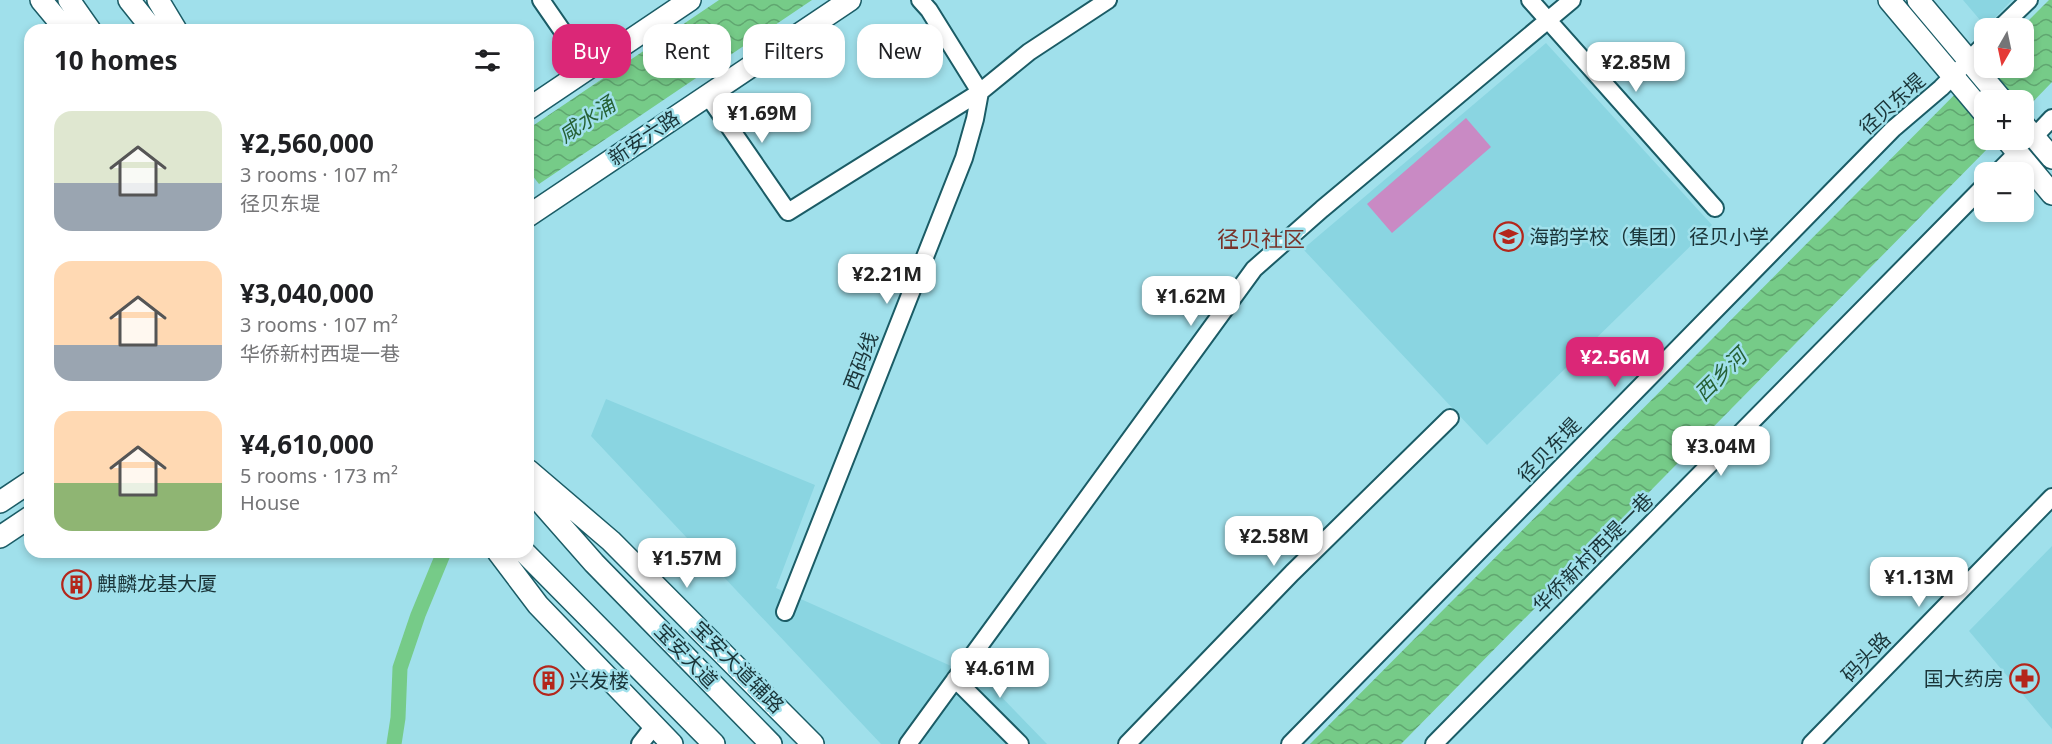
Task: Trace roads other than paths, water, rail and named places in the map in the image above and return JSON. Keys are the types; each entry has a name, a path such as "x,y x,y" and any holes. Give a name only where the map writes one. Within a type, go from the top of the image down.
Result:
{"main road":[{"path":"41,0 61,24"},
{"path":"69,0 86,24"},
{"path":"129,0 148,24"},
{"path":"158,0 172,24"},
{"path":"631,39 690,0"},
{"name":"新安六路","path":"534,212 850,0"},
{"path":"1889,0 1974,102"},
{"path":"1918,0 1993,90"},
{"path":"534,105 573,78"},
{"path":"2034,137 2052,158"},
{"path":"2016,150 2052,195"},
{"name":"宝安大道辅路","path":"534,475 611,541 813,744"},
{"path":"0,502 24,486"},
{"name":"宝安大道","path":"534,495 594,563 771,744"},
{"path":"0,537 24,521"},
{"path":"503,558 538,605 672,744"},
{"path":"530,558 714,744"}],"street":[{"path":"541,0 558,24"},
{"path":"920,0 929,10 980,92"},
{"path":"708,96 788,212 980,92 1029,52 1108,0"},
{"path":"1530,0 1716,208"},
{"path":"908,744 1254,269 1322,208 1572,0"},
{"path":"2010,18 2029,0"},
{"name":"径贝东堤","path":"1290,744 1836,187 1899,124 1955,80 1974,60"},
{"name":"西码线","path":"785,612 964,158 980,92"},
{"path":"2034,127 2052,118"},
{"name":"华侨新村西堤一巷","path":"1434,744 1974,196"},
{"path":"1126,744 1292,573 1450,418"},
{"name":"码头路","path":"1811,744 2052,497"},
{"path":"955,679 1020,744"},
{"path":"640,744 654,726"}],"water":[{"path":"719,0 812,0 776,24 743,24 743,47 731,55 731,24 683,24"},
{"name":"西乡河","path":"2049,0 2052,0 2052,82 2034,101 2034,90 1974,90 1974,150 1986,150 1401,744 1310,744 1974,75 1974,78 2034,78 2034,18 2031,18"},
{"name":"咸水涌","path":"643,51 643,78 696,78 539,184 534,178 534,125 604,78 631,78 631,59"}],"waterway":[{"path":"394,744 398,718 400,668 418,615 442,558"}],"place":[{"name":"海韵学校（集团）径贝小学","path":"1508,237"},
{"name":"麒麟龙基大厦","path":"76,584"},
{"name":"国大药房","path":"2025,679"},
{"name":"兴发楼","path":"548,681"}],"district":[{"name":"径贝社区","path":"1261,239"}]}
